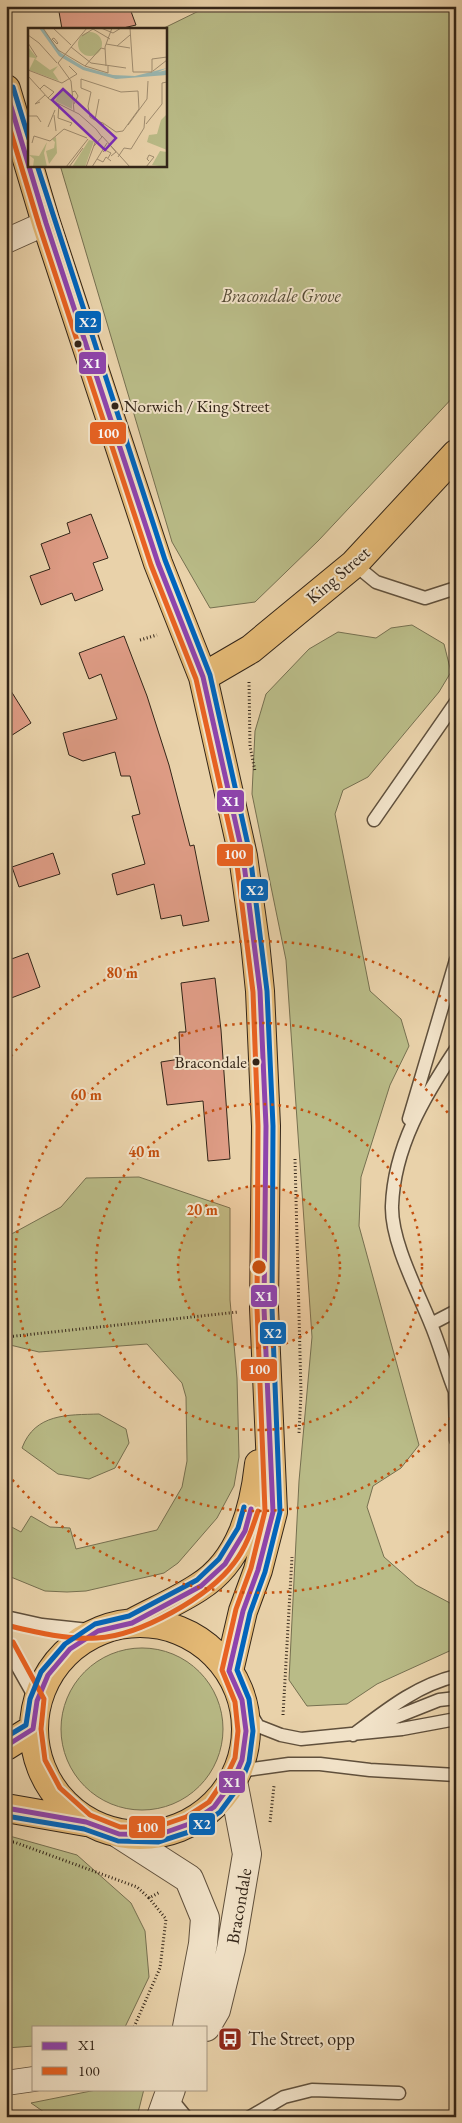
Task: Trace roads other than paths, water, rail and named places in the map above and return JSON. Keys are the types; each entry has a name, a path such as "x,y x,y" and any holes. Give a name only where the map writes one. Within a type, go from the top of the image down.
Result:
{"main road":[{"path":"6,90 14,145 46,223 158,564 203,677 243,856 256,942 266,1126 264,1308 273,1512 258,1570 242,1610 229,1671"},
{"name":"King Street","path":"203,677 250,649 354,564 456,454"},
{"path":"86,1822 54,1793 38,1762 33,1729 37,1701 48,1675 70,1649 98,1631 132,1623 201,1586 225,1564 245,1531 256,1490 267,1386"},
{"path":"6,1808 86,1822 119,1834 158,1834 189,1824 214,1807 236,1776 246,1731 242,1700 229,1671 207,1646 165,1626 132,1623"},
{"path":"6,1746 33,1729"}],"street":[{"path":"6,241 46,223"},
{"name":"Bracondale","path":"207,2026 216,2010 231,1949 247,1854 236,1776"},
{"name":"Bracondale","path":"119,1834 189,1879 205,1918 203,1944 186,2026"},
{"path":"6,2083 32,2079"}],"lane":[{"path":"354,564 376,582 425,598 456,588"},
{"path":"374,820 456,702"},
{"path":"456,960 421,1072 400,1153 392,1208 401,1254 431,1324 456,1394 456,1440"},
{"path":"400,1153 428,1091 456,1049"},
{"path":"431,1324 456,1310"},
{"path":"6,1617 42,1625 98,1631"},
{"path":"6,1646 37,1701"},
{"path":"353,1735 396,1703 436,1681 456,1676"},
{"path":"353,1735 440,1700 456,1698"},
{"path":"242,1700 258,1726 281,1735 301,1739 402,1730 456,1719"},
{"path":"236,1776 283,1765 320,1764 370,1770 456,1775"},
{"path":"250,2117 284,2097 312,2090 399,2093"},
{"path":"167,2100 186,2117"}],"place":[{"name":"Norwich / King Street","path":"115,406"},
{"name":"Bracondale","path":"256,1062"},
{"name":"The Street, opp","path":"230,2039"}],"park label":[{"name":"Bracondale Grove","path":"281,296"}]}
